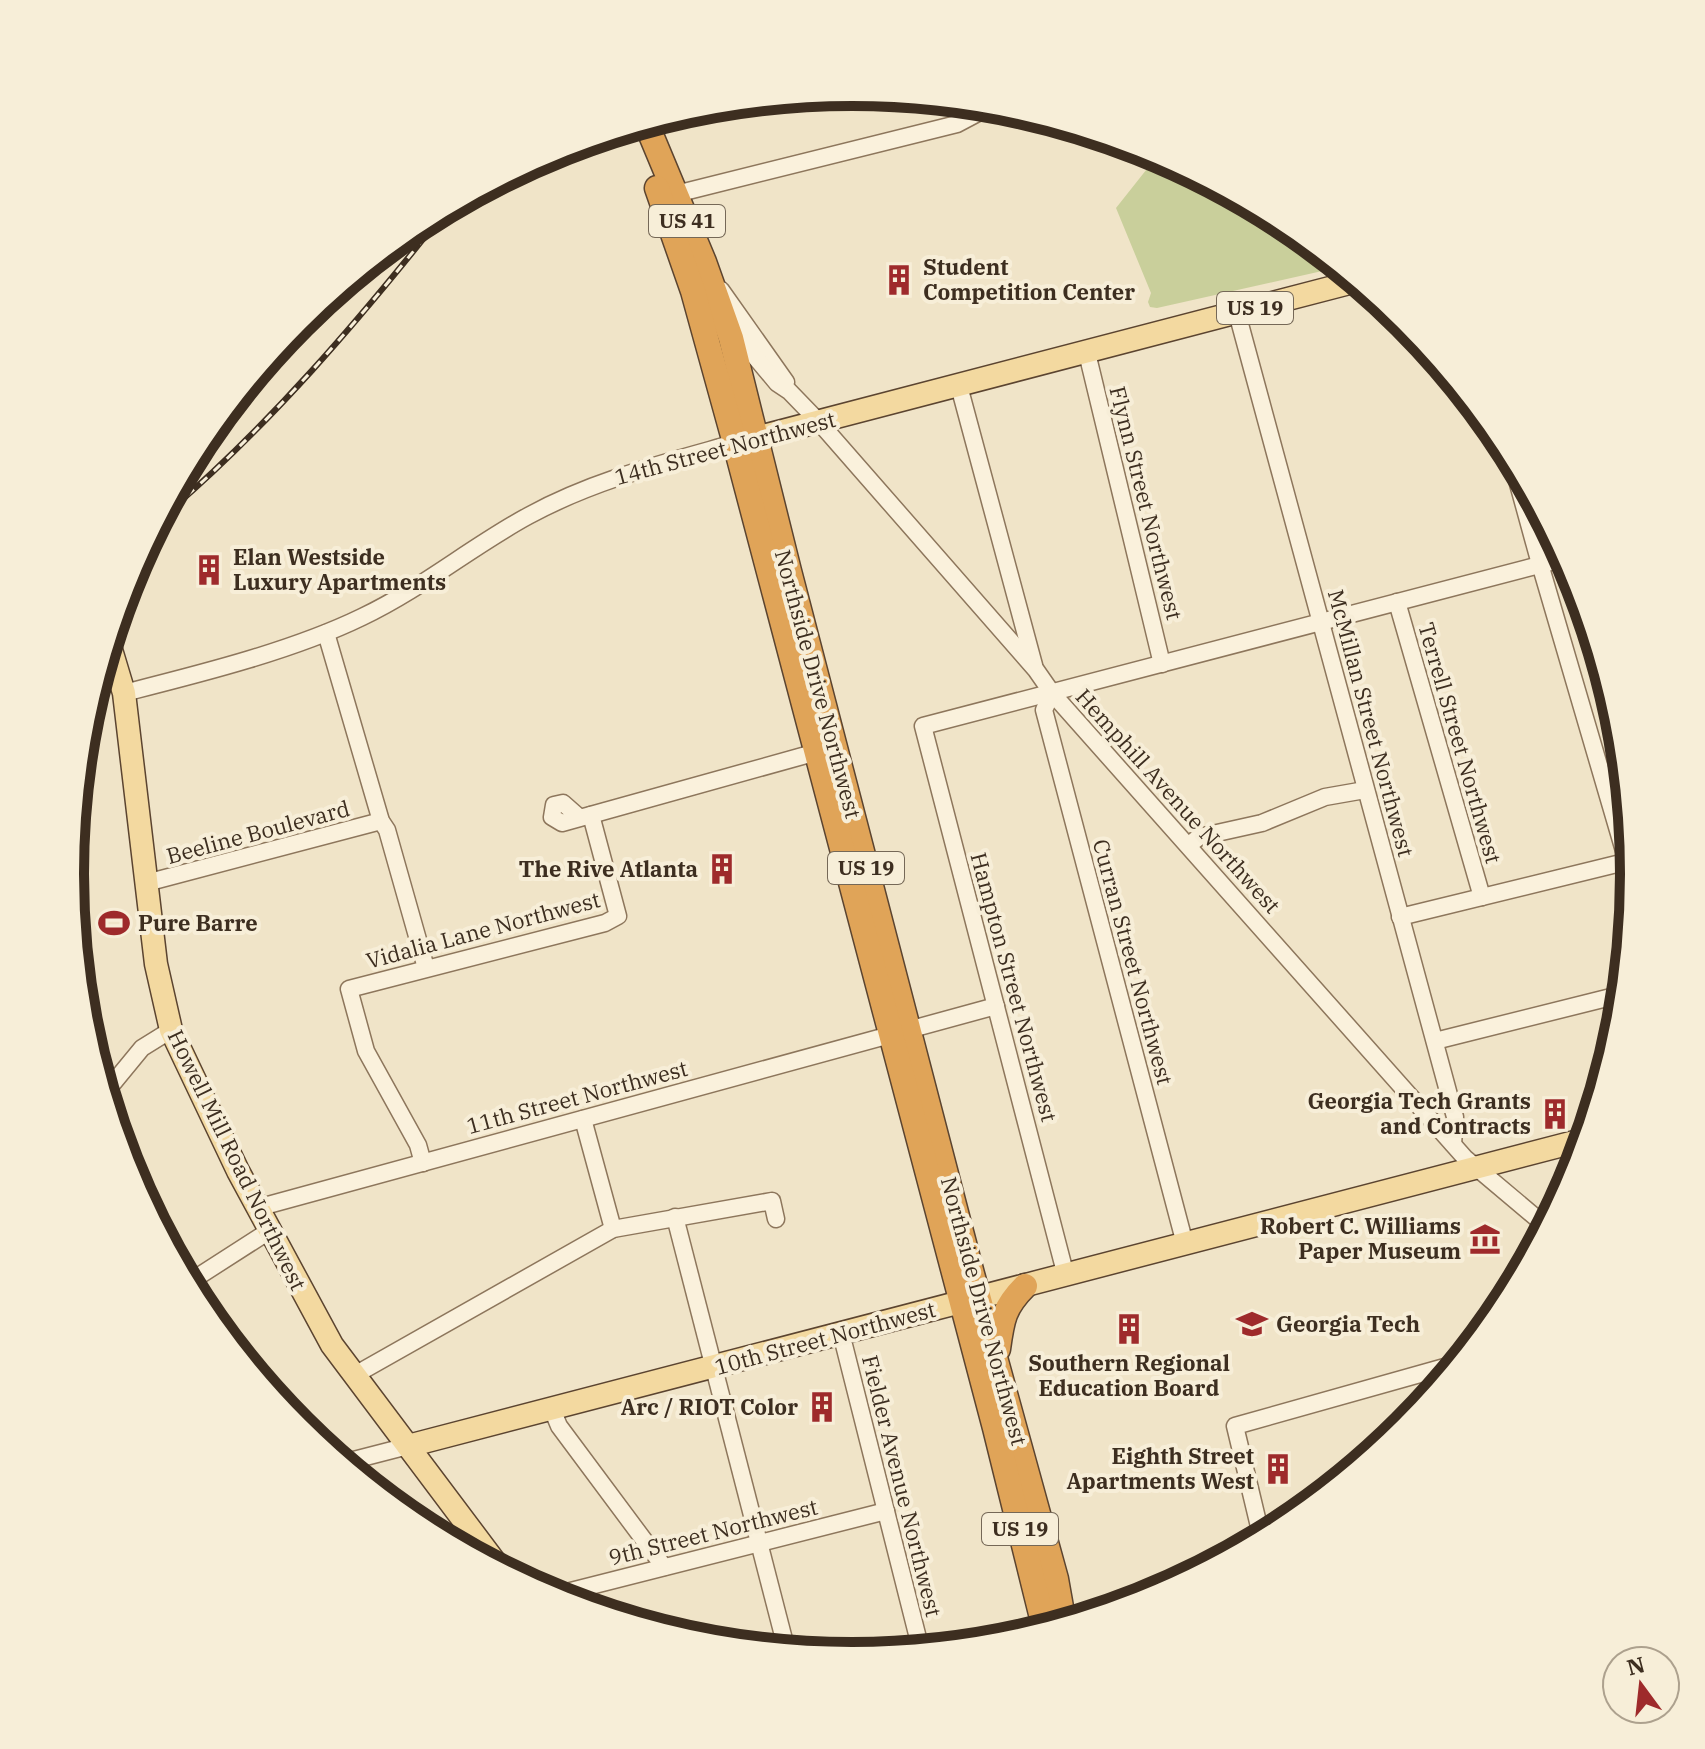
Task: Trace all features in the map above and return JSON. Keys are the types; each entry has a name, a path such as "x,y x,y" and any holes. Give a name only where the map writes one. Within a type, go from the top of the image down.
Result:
{"highway":[{"name":"Northside Drive Northwest","path":"650,133 676,194 863,855 900,1031"},
{"name":"Northside Drive Northwest","path":"639,137 700,281 724,320 746,441 817,752 900,1031 970,1300 1042,1619"},
{"path":"817,752 832,769 847,829 863,855"},
{"path":"997,1355 1003,1316 1009,1302 1025,1286"},
{"name":"Northside Drive Northwest","path":"970,1300 997,1355 1056,1579 1062,1614"}],"main road":[{"name":"14th Street Northwest","path":"746,441 1344,285"},
{"name":"Howell Mill Road Northwest","path":"114,661 124,693 161,992 171,1030 207,1109 314,1315 353,1376 486,1549"},
{"name":"10th Street Northwest","path":"408,1446 1573,1142"}],"street":[{"path":"676,194 957,124 972,116"},
{"name":"Hemphill Avenue Northwest","path":"700,281 784,375 789,391"},
{"name":"McMillan Street Northwest","path":"1237,313 1455,1117 1453,1144"},
{"name":"Hemphill Avenue Northwest","path":"724,320 777,383 819,422 1036,670 1052,693 1474,1168 1539,1220"},
{"name":"Flynn Street Northwest","path":"1087,353 1162,664"},
{"path":"959,386 1036,670"},
{"name":"14th Street Northwest","path":"124,693 326,633 399,598 503,530 561,499 628,472 746,441"},
{"path":"1521,497 1619,824"},
{"path":"1052,693 1554,561"},
{"name":"Terrell Street Northwest","path":"1397,602 1482,897"},
{"path":"326,633 426,968"},
{"name":"Hampton Street Northwest","path":"1052,693 923,726 1066,1276"},
{"name":"Curran Street Northwest","path":"1052,693 1044,710 1185,1244"},
{"name":"Vidalia Lane Northwest","path":"423,1163 418,1145 366,1051 349,989 605,923 618,916 586,816 817,752"},
{"path":"1189,845 1199,837 1262,823 1325,797 1365,790"},
{"name":"Beeline Boulevard","path":"146,883 381,821"},
{"path":"1400,917 1621,862"},
{"path":"1435,1041 1610,997"},
{"name":"11th Street Northwest","path":"257,1208 996,1006"},
{"path":"113,1083 142,1048 171,1030"},
{"path":"583,1119 613,1229"},
{"path":"353,1376 613,1229 772,1201 776,1219"},
{"path":"675,1217 784,1639"},
{"path":"198,1276 269,1231"},
{"name":"Fielder Avenue Northwest","path":"841,1333 918,1639"},
{"path":"1259,1526 1235,1426 1440,1368"},
{"path":"552,1409 559,1426 664,1567"},
{"name":"10th Street Northwest","path":"355,1460 408,1446"},
{"name":"9th Street Northwest","path":"573,1590 886,1511"}],"green space":[{"path":"1150,165 1237,209 1326,270 1157,308 1150,307 1151,293 1116,208"}],"railway":[{"path":"182,500 312,371 424,237"}],"place":[{"name":"Student Competition Center","path":"899,280"},
{"name":"Elan Westside Luxury Apartments","path":"209,570"},
{"name":"The Rive Atlanta","path":"722,869"},
{"name":"Pure Barre","path":"114,923"},
{"name":"Georgia Tech Grants and Contracts","path":"1555,1114"},
{"name":"Robert C. Williams Paper Museum","path":"1485,1239"},
{"name":"Georgia Tech","path":"1252,1324"},
{"name":"Southern Regional Education Board","path":"1129,1329"},
{"name":"Arc / RIOT Color","path":"822,1407"},
{"name":"Eighth Street Apartments West","path":"1278,1469"}]}
